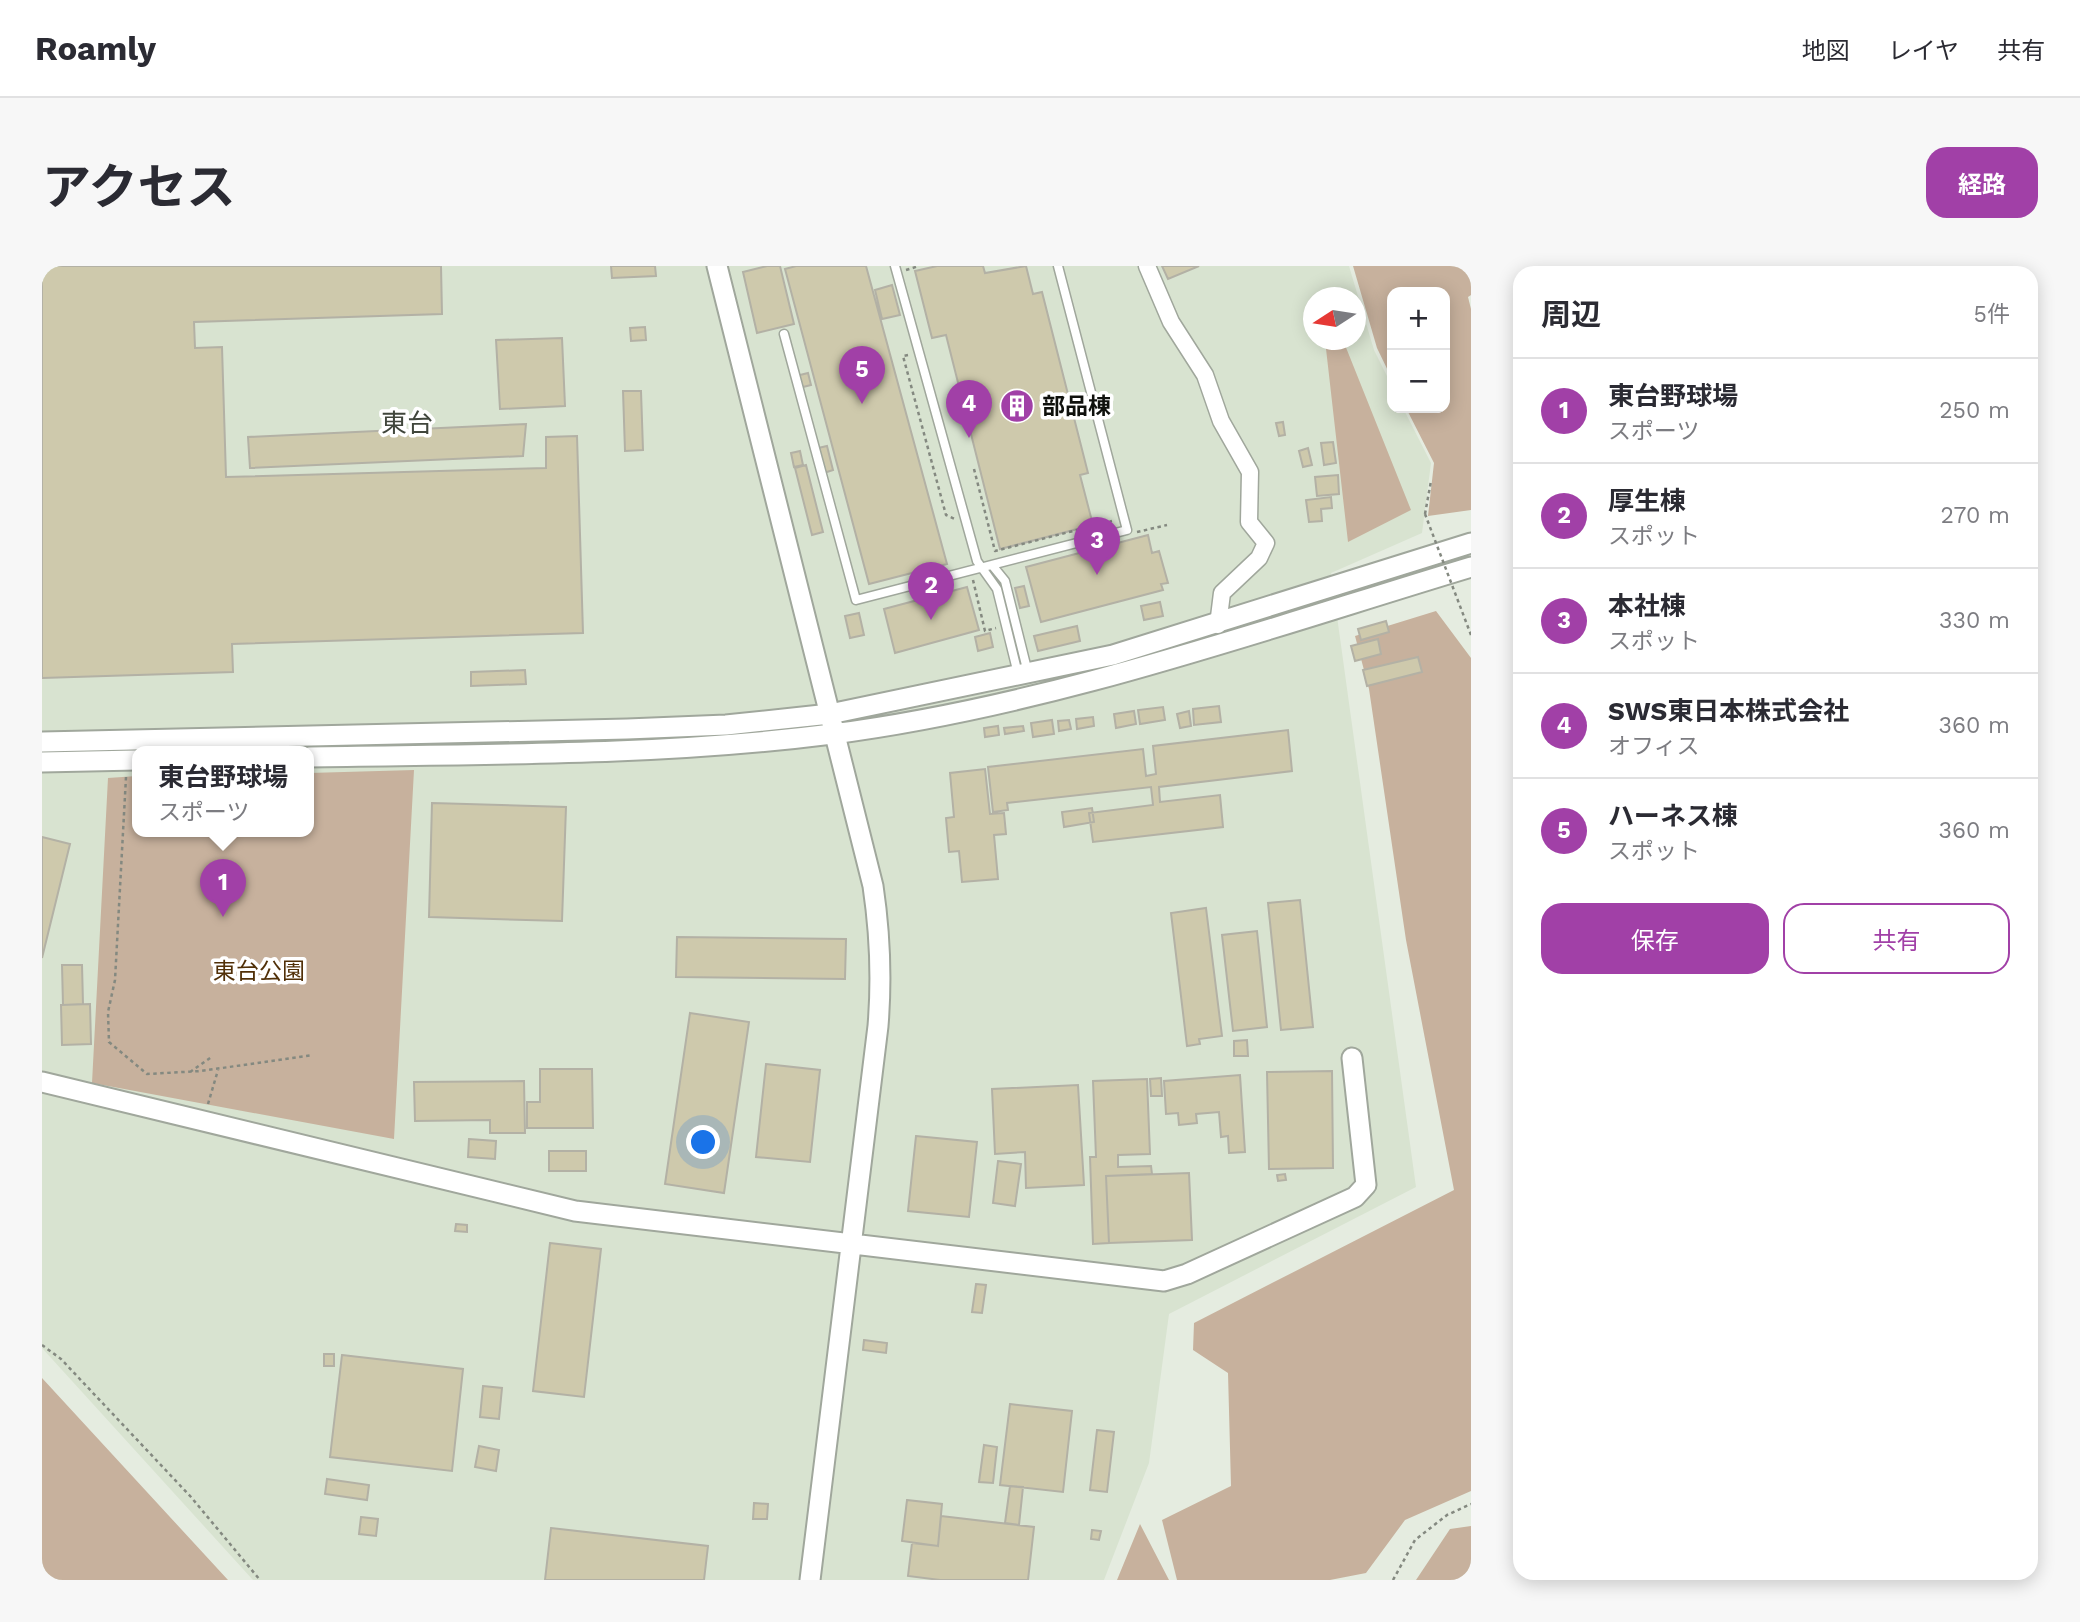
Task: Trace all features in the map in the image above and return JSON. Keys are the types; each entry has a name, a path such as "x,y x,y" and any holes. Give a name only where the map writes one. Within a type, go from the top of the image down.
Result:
{"street":[{"path":"717,266 873,886 882,979 810,1580"},
{"path":"1147,266 1171,323 1205,376 1221,421 1250,472 1249,522 1266,543 1259,558 1222,593 1218,625"},
{"path":"42,742 627,729 726,724 830,714 1113,655 1218,625 1471,543"},
{"path":"314,757 627,751 726,745 835,733 1085,684 1471,567"},
{"path":"42,762 132,760"},
{"path":"42,1082 575,1211 1164,1281 1187,1274 1355,1197 1366,1185 1352,1058"}],"lane":[{"path":"897,266 980,568 997,589 1023,673"},
{"path":"784,334 856,600 1126,530 1058,266"},
{"path":"992,565 1005,581 1023,673"}],"path":[{"path":"914,353 903,356 946,515 956,520"},
{"path":"974,470 995,551 1115,520 1113,513"},
{"path":"1431,481 1425,514 1471,635"},
{"path":"973,578 985,631 999,628"},
{"path":"126,777 115,980 108,1013 109,1042 147,1074 218,1069 313,1055"},
{"path":"190,1072 213,1056"},
{"path":"203,1121 218,1069"},
{"path":"42,1345 61,1359 191,1497 260,1580"},
{"path":"1393,1580 1415,1540 1447,1515 1471,1504"}],"shaded area":[{"path":"42,266 1349,266 1355,287 1303,287 1303,350 1366,350 1366,323 1374,350 1387,376 1387,413 1406,413 1431,463 1422,533 1331,573 1416,1187 1169,1314 1149,1463 1104,1580 253,1580 42,1348"}],"green space":[{"path":"1353,266 1471,266 1471,295 1468,297 1471,309 1471,510 1428,516 1434,463 1409,413 1450,413 1450,287 1387,287 1387,369 1377,348 1366,310 1366,287 1359,287"},
{"path":"1326,350 1347,350 1411,510 1348,542"},
{"path":"1436,611 1471,658 1471,1491 1405,1520 1366,1573 1330,1580 1177,1580 1162,1520 1231,1486 1228,1373 1193,1350 1194,1323 1454,1190 1406,940 1369,689 1355,636"},
{"name":"東台公園","path":"414,770 394,1139 92,1083 108,778 132,776 132,837 314,837 314,773"},
{"path":"42,1378 228,1580 42,1580"},
{"path":"1140,1524 1169,1580 1117,1580"},
{"path":"1471,1526 1471,1580 1416,1580 1450,1529"}],"building":[{"path":"42,266 441,266 442,314 194,322 195,348 222,347 226,477 546,468 546,437 577,436 583,633 232,644 233,672 42,678"},
{"path":"611,266 655,266 656,276 612,278"},
{"path":"780,266 794,324 757,333 743,272"},
{"path":"796,266 866,266 947,564 869,584 785,269"},
{"name":"部品棟","path":"937,266 983,266 985,273 1026,266 1033,294 1042,292 1088,473 1080,475 1093,525 1000,549 946,335 932,338 915,271"},
{"path":"1162,266 1199,266 1168,279"},
{"path":"892,285 900,315 882,319 875,290"},
{"path":"645,327 646,340 631,341 630,328"},
{"path":"562,338 565,406 500,409 496,340"},
{"path":"808,373 811,385 799,388 796,376"},
{"path":"623,391 641,391 643,450 625,451"},
{"path":"1283,422 1285,435 1279,436 1276,423"},
{"path":"526,424 523,456 250,468 248,437"},
{"path":"1333,442 1336,463 1324,465 1321,443"},
{"path":"827,446 833,470 824,473 818,448"},
{"path":"1308,448 1312,465 1303,467 1299,451"},
{"path":"800,451 803,465 794,467 791,453"},
{"path":"806,465 823,532 812,535 795,468"},
{"path":"1338,475 1339,494 1317,496 1315,477"},
{"path":"1331,497 1332,508 1321,509 1322,521 1309,522 1306,500"},
{"path":"1148,535 1152,553 1159,551 1168,583 1161,584 1163,590 1041,622 1026,567"},
{"path":"1024,586 1029,606 1020,608 1015,588"},
{"path":"967,587 979,630 895,653 884,609"},
{"path":"1160,602 1163,616 1144,620 1141,606"},
{"path":"859,613 864,635 850,638 845,616"},
{"path":"1386,621 1389,632 1361,640 1358,629"},
{"path":"1077,626 1080,641 1038,651 1034,636"},
{"path":"990,633 993,647 978,651 975,637"},
{"path":"1378,639 1381,654 1355,661 1351,646"},
{"path":"1418,657 1422,672 1367,686 1363,670"},
{"path":"525,670 526,684 471,686 471,672"},
{"path":"1219,706 1221,722 1194,725 1193,709"},
{"path":"1163,707 1165,720 1140,724 1138,710"},
{"path":"1134,711 1136,724 1116,728 1114,714"},
{"path":"1189,711 1191,726 1180,728 1177,714"},
{"path":"1093,717 1094,726 1077,729 1076,719"},
{"path":"1052,720 1054,734 1033,737 1031,723"},
{"path":"1069,720 1071,729 1059,731 1058,721"},
{"path":"998,726 999,735 985,737 984,728"},
{"path":"1023,726 1024,731 1005,734 1004,728"},
{"path":"1288,730 1292,771 1159,787 1160,802 1220,795 1223,827 1093,842 1089,813 1153,805 1151,787 1007,803 1008,810 993,812 988,767 1143,749 1146,776 1156,774 1153,746"},
{"path":"985,769 990,814 1004,813 1006,834 994,835 998,879 962,882 959,851 949,852 946,818 954,817 950,773"},
{"path":"432,803 566,807 562,921 429,917"},
{"path":"1092,808 1094,822 1064,827 1062,812"},
{"path":"42,837 70,844 42,958"},
{"path":"1300,900 1313,1027 1281,1030 1268,903"},
{"path":"1206,908 1222,1036 1199,1039 1200,1044 1187,1046 1171,913"},
{"path":"1257,931 1267,1027 1233,1031 1222,935"},
{"path":"677,937 846,939 845,979 676,977"},
{"path":"62,965 82,965 83,1004 63,1005"},
{"path":"90,1004 91,1044 62,1045 61,1005"},
{"path":"690,1013 749,1022 724,1193 665,1184"},
{"path":"1247,1040 1248,1056 1234,1056 1234,1041"},
{"path":"766,1064 820,1070 810,1162 756,1157"},
{"path":"540,1069 592,1069 593,1128 527,1128 527,1102 540,1102"},
{"path":"1332,1071 1333,1168 1269,1169 1267,1072"},
{"path":"1240,1075 1245,1152 1229,1153 1228,1136 1221,1137 1219,1112 1196,1114 1197,1123 1179,1125 1178,1113 1166,1114 1164,1081"},
{"path":"1161,1078 1162,1096 1151,1096 1150,1079"},
{"path":"1147,1079 1150,1154 1118,1155 1118,1167 1151,1166 1152,1174 1106,1176 1109,1243 1093,1244 1090,1157 1096,1157 1093,1081"},
{"path":"524,1081 525,1133 490,1133 490,1120 415,1121 414,1082"},
{"path":"1078,1085 1084,1185 1026,1188 1025,1152 995,1154 992,1089"},
{"path":"916,1136 977,1142 969,1217 908,1211"},
{"path":"469,1139 496,1141 495,1159 468,1157"},
{"path":"549,1151 586,1151 586,1171 549,1171"},
{"path":"998,1161 1021,1164 1015,1206 993,1203"},
{"path":"1189,1173 1192,1240 1109,1243 1106,1176"},
{"path":"1285,1174 1286,1180 1278,1181 1277,1175"},
{"path":"456,1224 467,1225 467,1232 455,1231"},
{"path":"550,1243 601,1249 584,1397 533,1391"},
{"path":"976,1284 986,1285 982,1313 972,1312"},
{"path":"864,1340 887,1343 886,1353 863,1350"},
{"path":"324,1354 334,1354 334,1366 324,1366"},
{"path":"342,1355 463,1369 452,1471 330,1457"},
{"path":"483,1386 502,1388 499,1419 480,1417"},
{"path":"1010,1404 1072,1411 1063,1492 1000,1485"},
{"path":"1097,1430 1114,1432 1107,1492 1090,1490"},
{"path":"984,1445 997,1447 993,1483 979,1482"},
{"path":"479,1446 499,1450 496,1471 475,1467"},
{"path":"327,1479 369,1485 367,1500 325,1494"},
{"path":"1010,1486 1023,1487 1019,1525 1005,1523"},
{"path":"907,1500 942,1504 938,1546 902,1541"},
{"path":"754,1503 768,1504 767,1519 753,1519"},
{"path":"941,1516 1034,1527 1028,1580 940,1580 908,1576 912,1543 938,1546"},
{"path":"361,1517 378,1519 376,1536 359,1534"},
{"path":"551,1528 708,1546 704,1580 545,1580"},
{"path":"1092,1530 1101,1531 1099,1540 1091,1539"}],"place":[{"name":"ハーネス棟","path":"862,404"},
{"name":"部品棟","path":"1017,406"},
{"name":"SWS東日本株式会社","path":"969,438"},
{"name":"本社棟","path":"1097,575"},
{"name":"厚生棟","path":"931,620"},
{"name":"東台野球場","path":"223,917"}],"district":[{"name":"東台","path":"407,423"}]}
